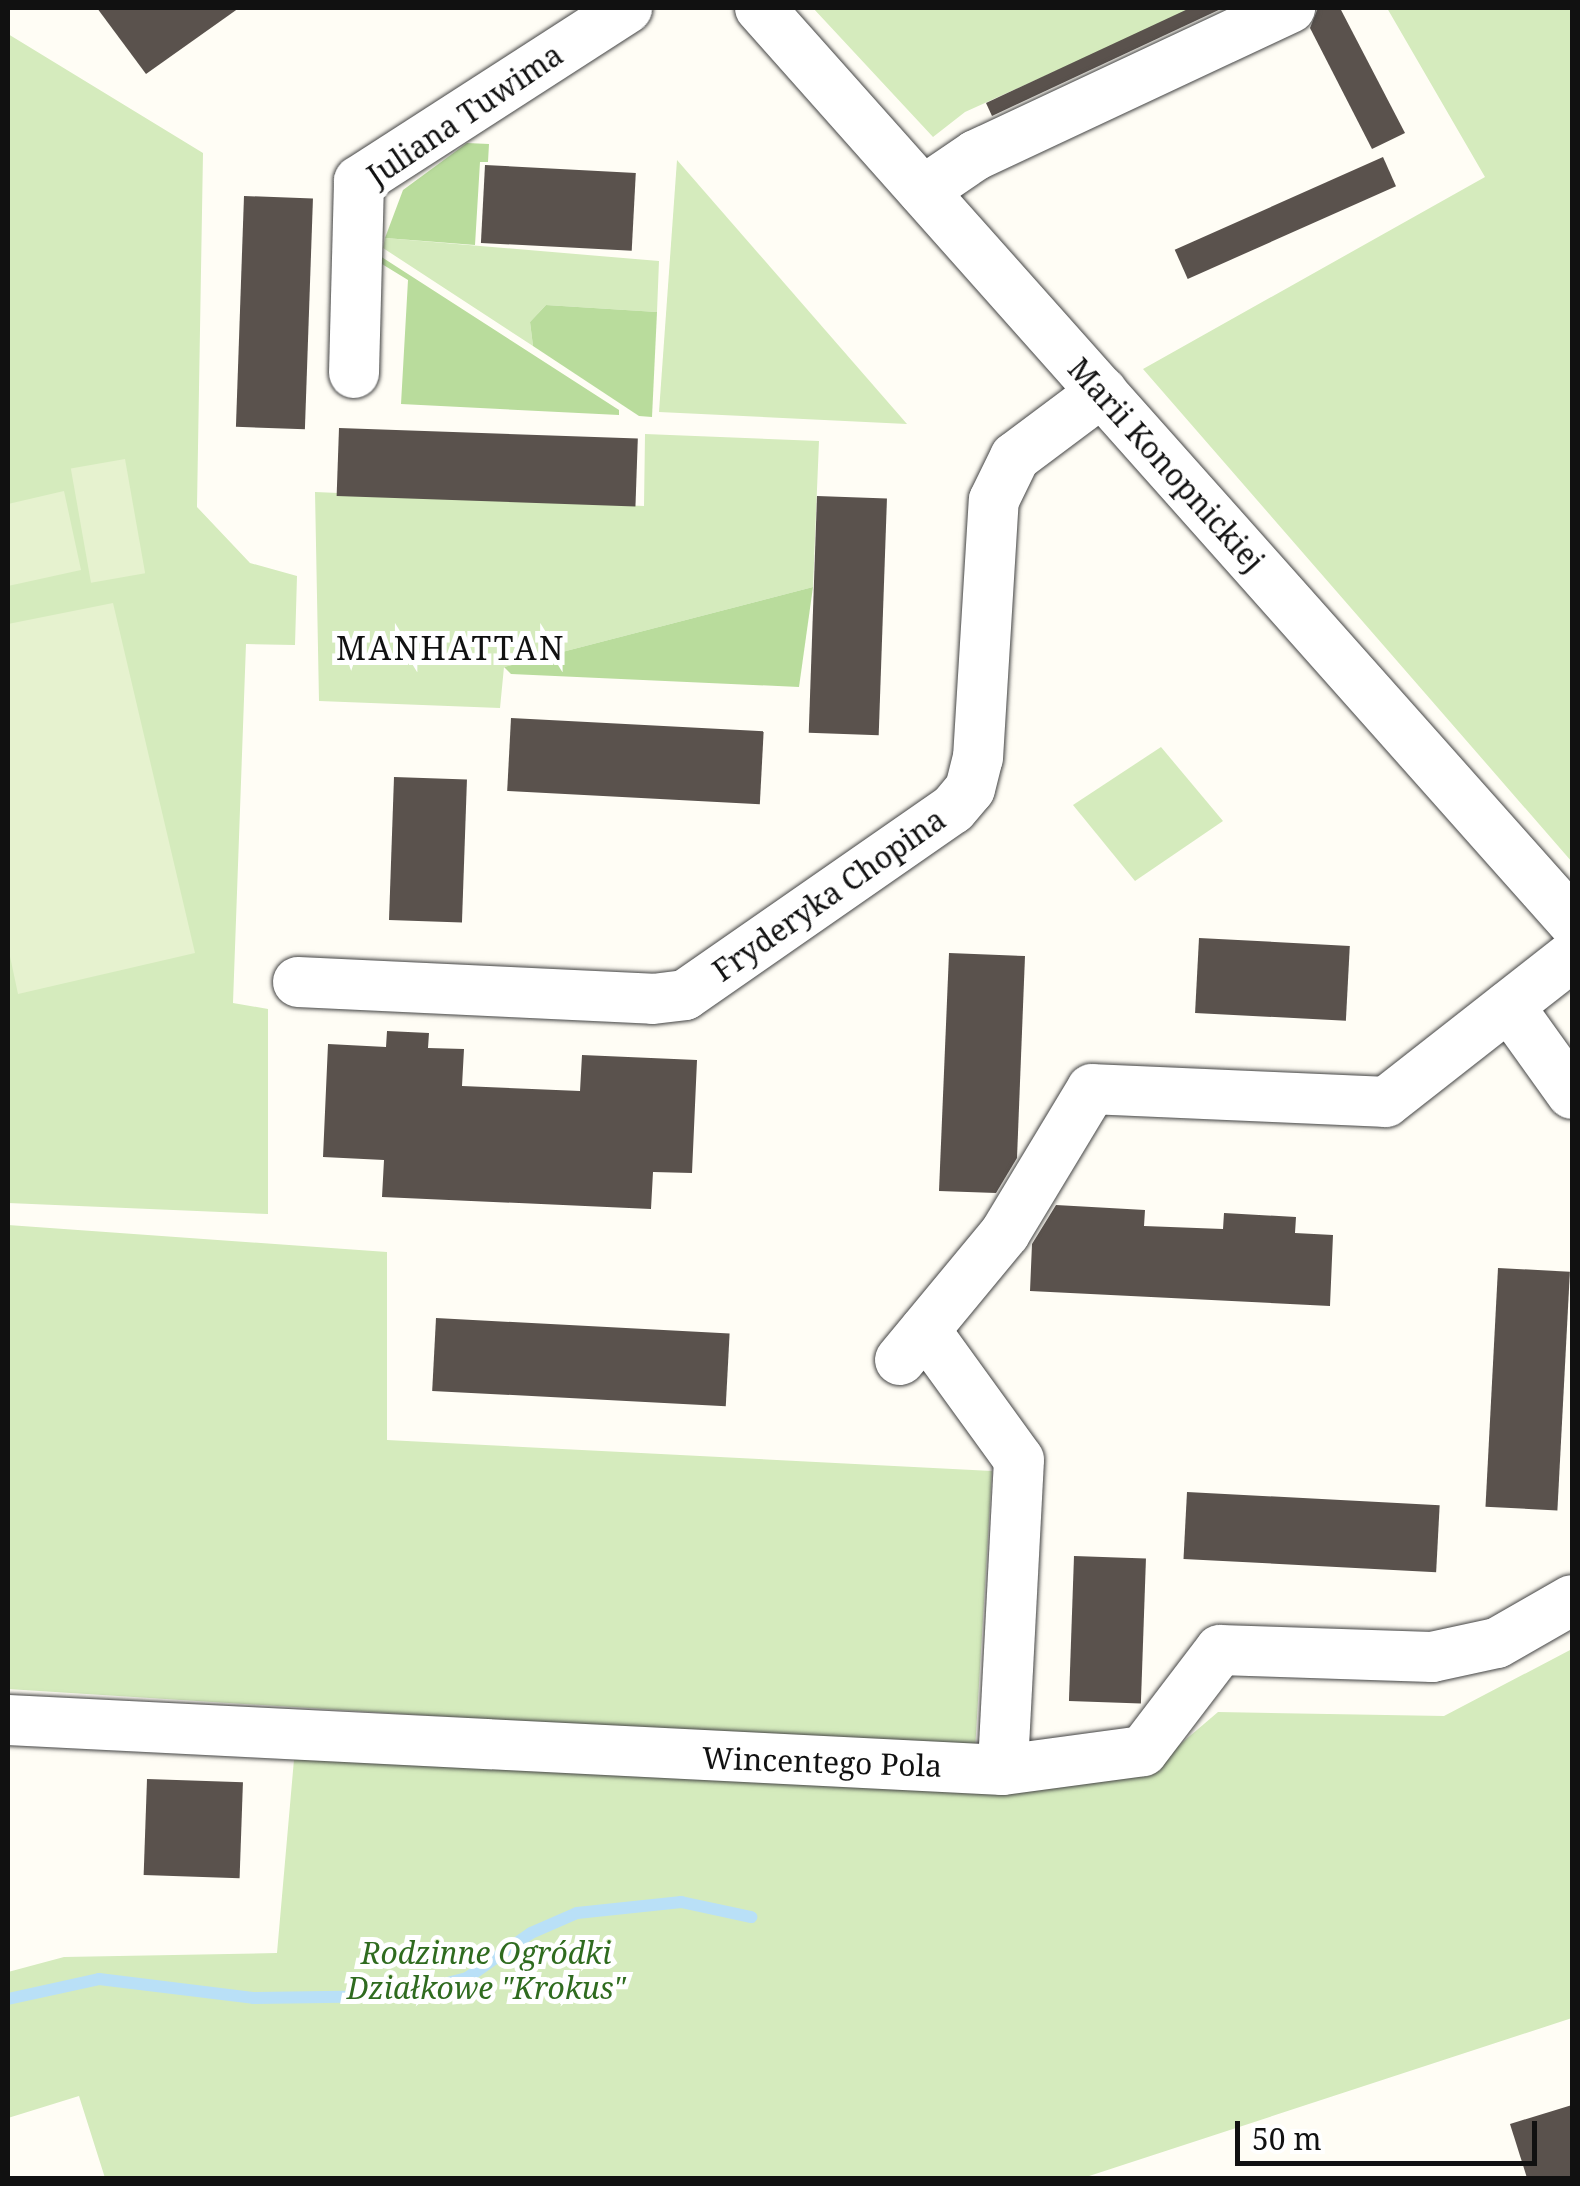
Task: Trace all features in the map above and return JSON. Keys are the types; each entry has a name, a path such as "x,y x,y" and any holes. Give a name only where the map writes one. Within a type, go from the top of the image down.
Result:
{"street":[{"name":"Juliana Tuwima","path":"354,373 359,182 627,8"},
{"name":"Marii Konopnickiej","path":"760,8 1572,922"},
{"path":"923,192 976,155 1290,8"},
{"name":"Fryderyka Chopina","path":"298,982 653,999 685,995 953,809 970,789 978,758 994,500 1016,457 1102,392"},
{"path":"1003,1770 1018,1460 913,1345 1005,1233 1092,1089 1386,1102 1572,956"},
{"path":"1509,1006 1572,1094"},
{"name":"Wincentego Pola","path":"8,1720 1003,1770 1143,1751 1220,1650 1432,1657 1497,1643 1572,1600"}],"green space":[{"path":"813,8 1195,8 965,112 933,137"},
{"path":"1387,8 1572,8 1572,862 1143,369 1485,177"},
{"path":"8,34 203,153 197,507 250,563 297,576 295,645 246,644 233,1003 268,1009 268,1214 8,1203"},
{"path":"467,143 489,144 488,162 480,162 475,245 385,238 403,190"},
{"path":"677,160 907,424 659,412"},
{"path":"385,238 659,261 657,312 546,305 530,322 533,346 383,248"},
{"path":"380,256 619,410 619,415 401,404 408,280 377,261"},
{"path":"546,305 657,312 652,417 639,416 533,346 530,322"},
{"path":"645,434 819,441 813,587 504,667 500,708 319,701 315,492 644,506"},
{"path":"125,459 145,573 91,583 71,469"},
{"path":"64,491 81,570 8,586 8,504"},
{"path":"813,587 799,687 511,674 504,667"},
{"path":"113,603 195,953 18,994 8,947 8,624"},
{"path":"1161,747 1223,821 1135,881 1073,805"},
{"path":"8,1225 387,1252 387,1440 992,1471 975,1750 8,1689"},
{"name":"Rodzinne Ogródki Działkowe \"Krokus\"","path":"1572,1649 1572,2018 1083,2178 105,2178 79,2096 8,2118 8,1972 64,1957 277,1953 295,1748 1157,1764 1218,1712 1444,1716"}],"building":[{"path":"97,8 239,8 146,74"},
{"path":"1190,8 1223,8 992,116 986,103"},
{"path":"1318,8 1340,8 1405,133 1372,149 1310,28"},
{"path":"1383,157 1396,186 1188,279 1175,250"},
{"path":"485,165 636,173 632,251 481,243"},
{"path":"244,196 313,198 305,429 236,427"},
{"path":"339,428 638,438 635,506 337,496"},
{"path":"817,496 887,498 879,735 809,733"},
{"path":"511,718 764,731 760,804 507,791"},
{"path":"394,777 467,780 462,922 389,920"},
{"path":"1199,938 1350,946 1346,1021 1195,1013"},
{"path":"949,953 1025,956 1017,1158 996,1193 939,1191"},
{"path":"387,1031 429,1033 428,1048 464,1049 462,1086 580,1091 582,1055 697,1060 692,1173 653,1172 651,1209 382,1197 384,1160 323,1157 328,1044 386,1047"},
{"path":"1056,1205 1145,1210 1144,1226 1223,1229 1224,1213 1296,1217 1295,1233 1333,1235 1330,1306 1030,1291 1032,1244"},
{"path":"1498,1268 1570,1272 1557,1510 1485,1507"},
{"path":"436,1318 730,1333 726,1406 432,1391"},
{"path":"1187,1492 1440,1505 1436,1572 1183,1559"},
{"path":"1074,1556 1146,1559 1141,1703 1069,1701"},
{"path":"147,1779 243,1782 240,1878 144,1875"},
{"path":"1572,2105 1572,2178 1527,2178 1510,2124"}],"waterway":[{"path":"8,1999 99,1979 253,1998 398,1996 467,1978 531,1933 577,1913 681,1902 751,1917"}],"district":[{"name":"MANHATTAN","path":"451,648"}]}
